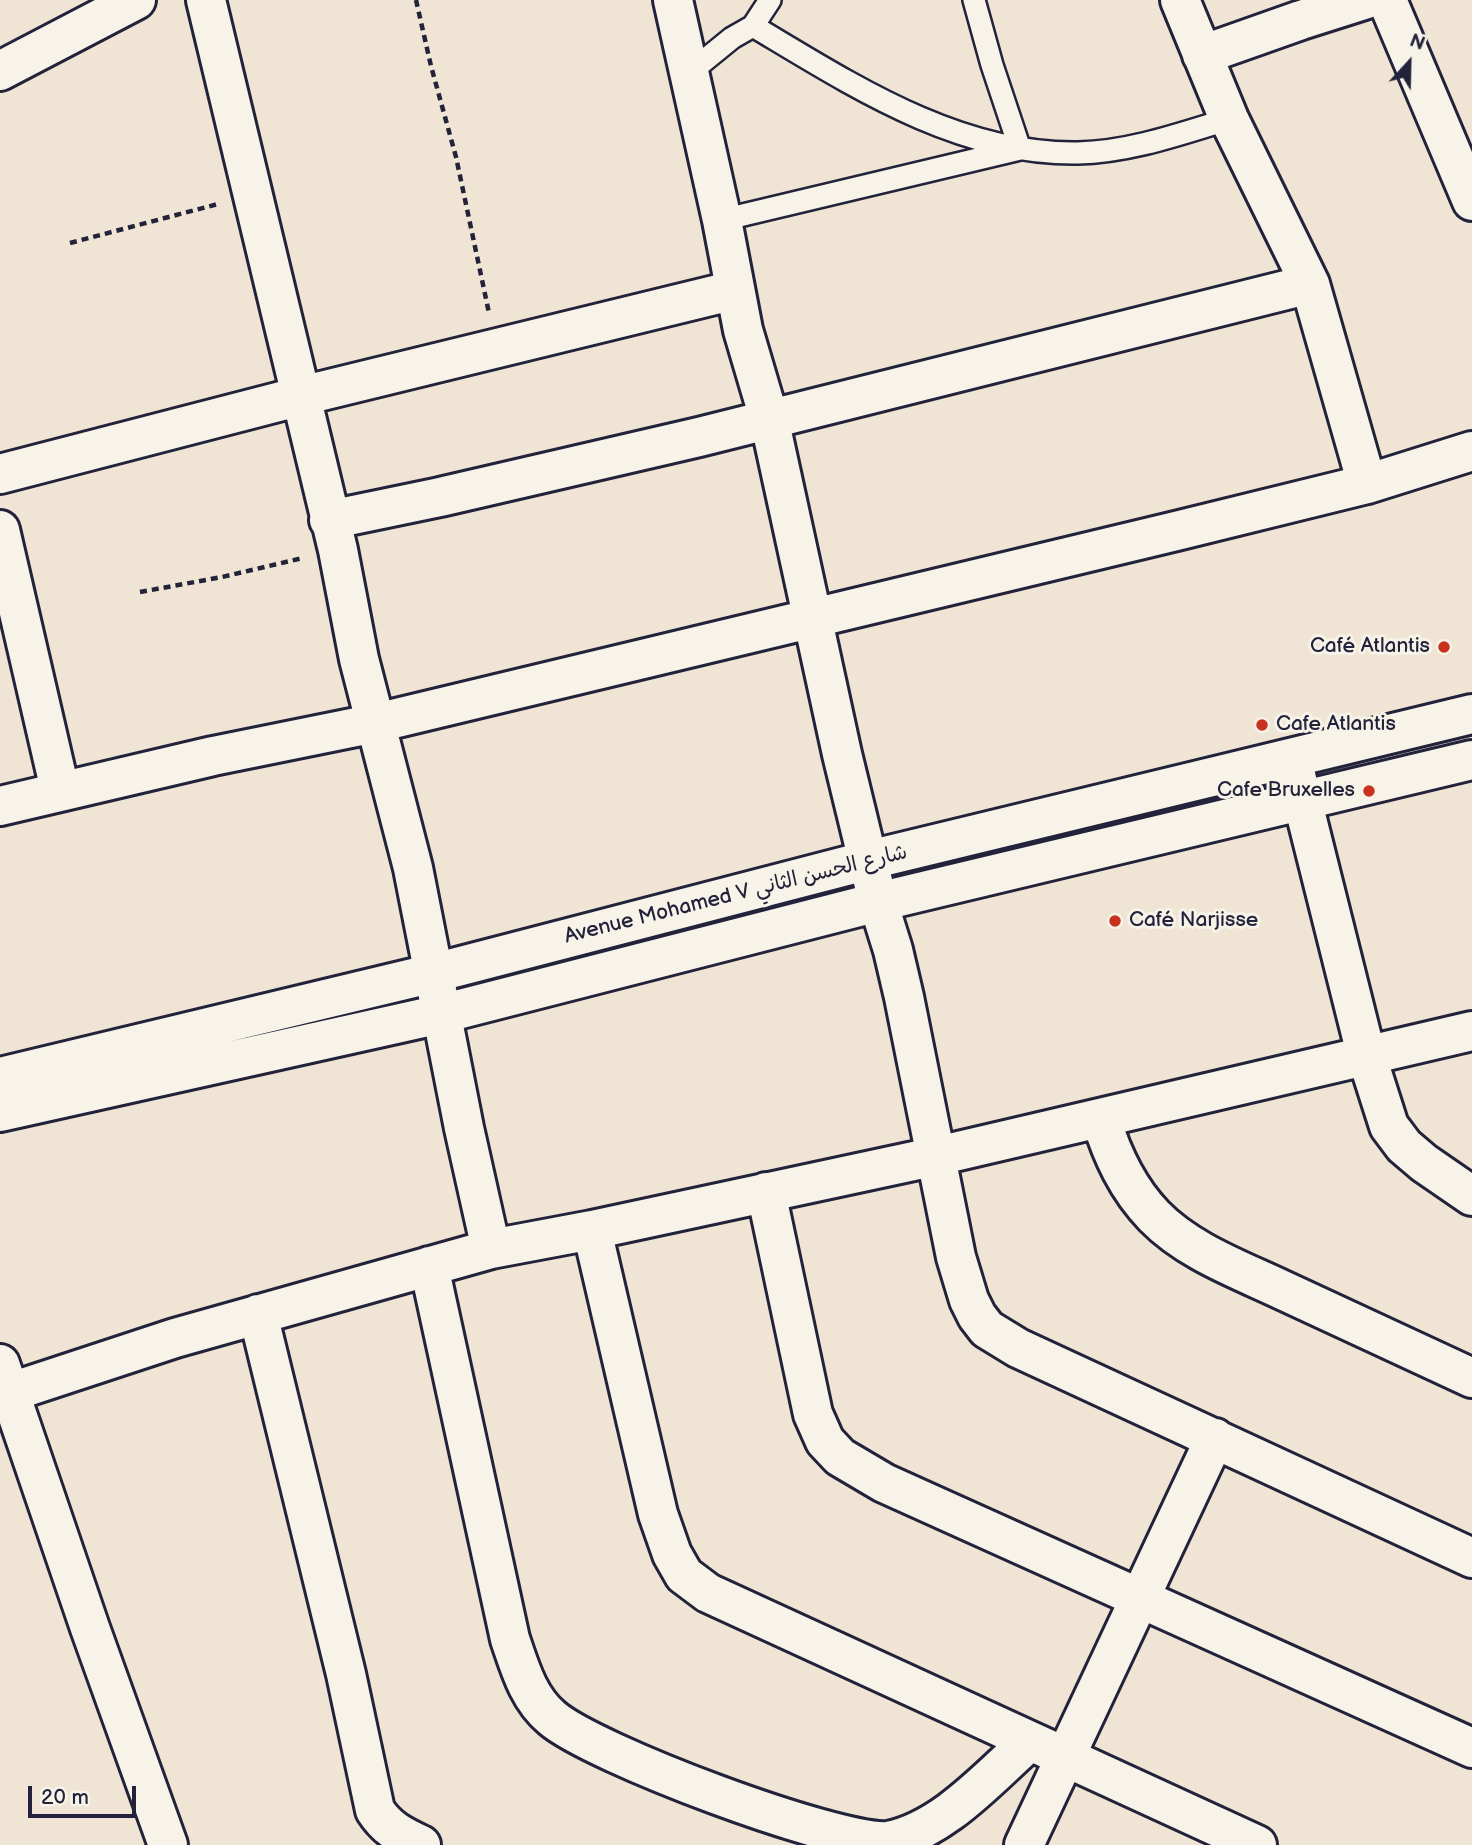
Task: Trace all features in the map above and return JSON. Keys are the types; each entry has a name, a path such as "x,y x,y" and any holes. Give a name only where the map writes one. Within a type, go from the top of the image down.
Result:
{"street":[{"path":"0,71 136,0"},
{"path":"206,0 301,396 359,659 413,868 491,1249"},
{"path":"673,0 722,220 743,330 769,418 842,754 904,998 956,1257 973,1308 987,1329 1018,1348 1472,1558"},
{"path":"1180,0 1229,119 1310,285 1367,484"},
{"path":"1202,55 1364,0"},
{"path":"1387,0 1472,201"},
{"path":"333,535 440,497 1310,285"},
{"path":"0,474 301,396 734,290"},
{"path":"0,806 60,790 376,723 813,618 1367,484 1472,451"},
{"path":"0,530 60,790"},
{"name":"Avenue Mohamed V شارع الحسن الثاني","path":"0,1077 434,973 869,860 1472,714"},
{"path":"1292,759 1366,1055 1390,1126 1404,1146 1434,1171 1472,1196"},
{"name":"Avenue Mohamed V شارع الحسن الثاني","path":"0,1112 442,1014 878,902 1472,760"},
{"path":"168,1845 90,1628 5,1378 258,1314 491,1249 937,1156 1472,1031"},
{"path":"1101,1118 1108,1142 1125,1179 1155,1217 1180,1238 1231,1266 1472,1378"},
{"path":"766,1192 813,1414 825,1441 840,1457 884,1483 1472,1748"},
{"path":"592,1230 648,1474 672,1554 684,1575 708,1593 734,1606 1257,1845"},
{"path":"429,1266 510,1639 533,1698 550,1717 596,1746 673,1780 801,1826 868,1842 888,1841 925,1827 970,1794 1030,1741"},
{"path":"258,1314 346,1674 375,1810 392,1830 421,1845"},
{"path":"1024,1845 1215,1438"}],"lane":[{"path":"689,73 732,38 753,26 770,0"},
{"path":"974,0 1020,149"},
{"path":"753,26 851,84 926,121 976,139 1020,149 1078,153 1118,148 1166,139 1229,119"},
{"path":"722,220 1020,149"}],"path":[{"path":"416,0 456,157 496,348"},
{"path":"70,243 254,194"},
{"path":"140,592 222,577 333,535"}],"place":[{"name":"Café Atlantis","path":"1444,647"},
{"name":"Cafe Atlantis","path":"1262,725"},
{"name":"Cafe Bruxelles","path":"1369,791"},
{"name":"Café Narjisse","path":"1115,921"}]}
